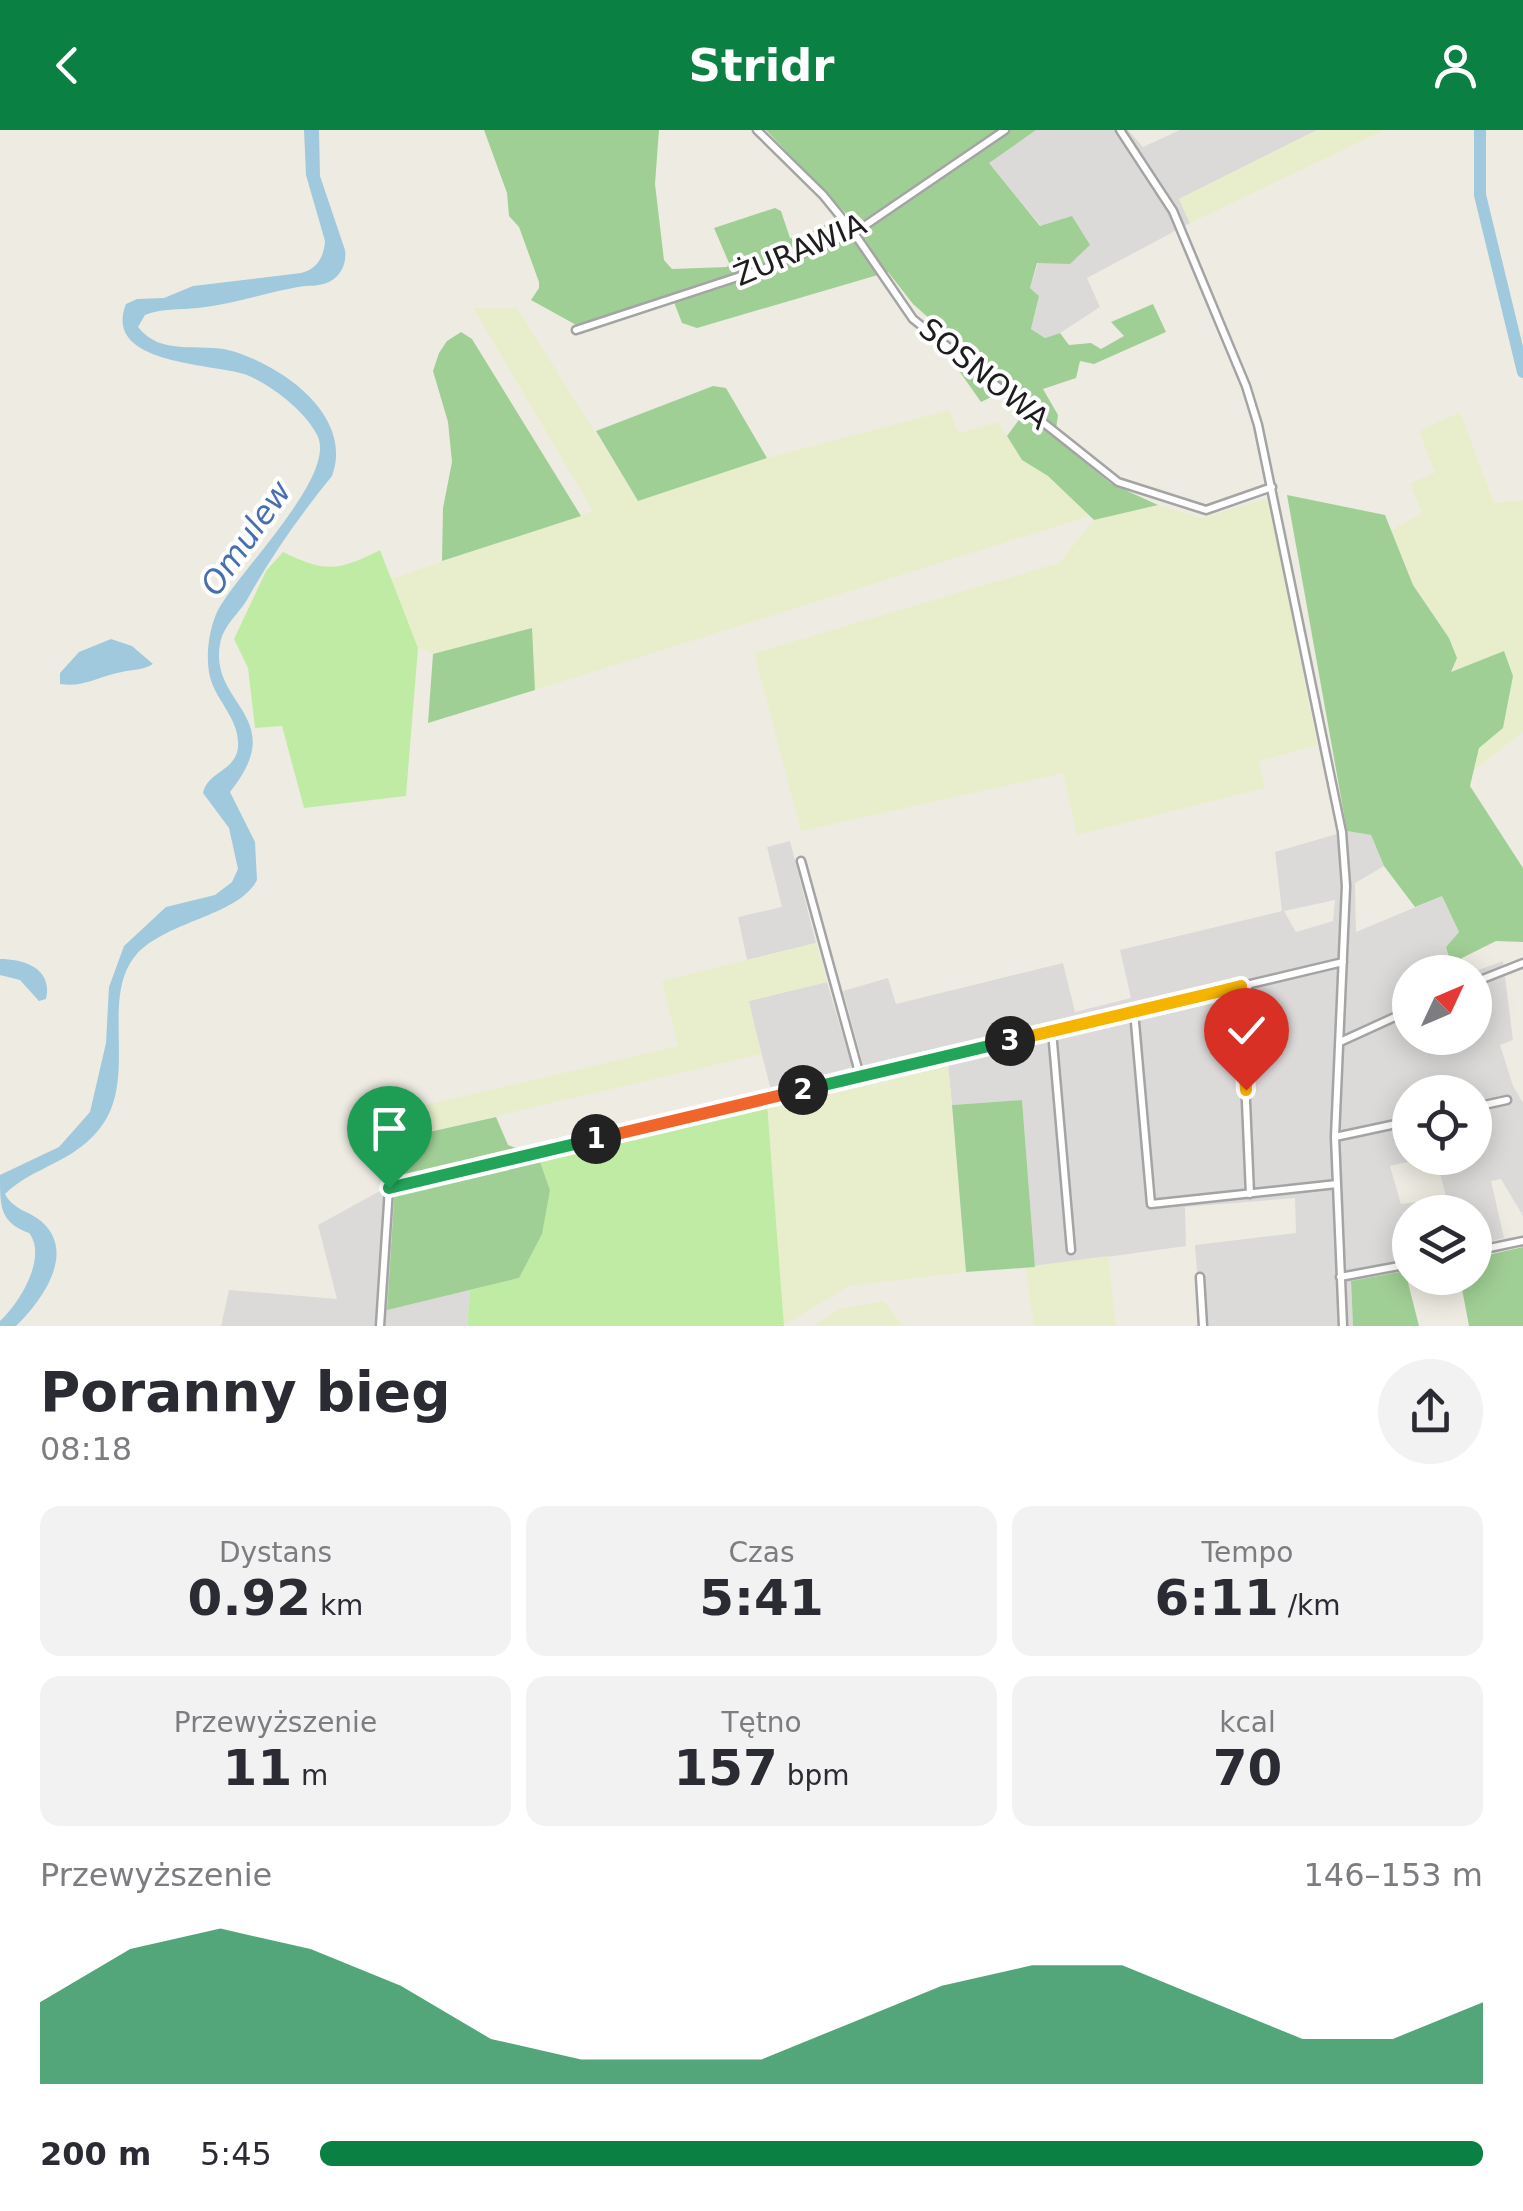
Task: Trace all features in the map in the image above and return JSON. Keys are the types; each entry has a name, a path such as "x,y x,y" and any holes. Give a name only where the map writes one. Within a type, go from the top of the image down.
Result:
{"street":[{"name":"SOSNOWA","path":"757,130 823,195 854,232 913,319 1118,482 1206,510 1272,488"},
{"name":"ŻURAWIA","path":"576,330 765,268 854,232 1006,130"},
{"path":"1120,130 1152,176 1180,228 1246,386 1272,488 1342,832 1346,886 1334,1137 1343,1326"},
{"path":"800,861 860,1076"},
{"path":"380,1326 389,1188 1343,962"},
{"path":"1492,975 1523,963"},
{"path":"1241,986 1250,1194"},
{"path":"1134,1012 1150,1204 1337,1184"},
{"path":"1340,1042 1392,1018"},
{"path":"1052,1031 1072,1250"},
{"path":"1492,1103 1508,1100"},
{"path":"1334,1137 1392,1125"},
{"path":"1492,1247 1523,1241"},
{"path":"1340,1276 1392,1267"},
{"path":"1200,1277 1203,1326"}],"shaded area":[{"path":"1036,130 1128,130 1143,147 1180,130 1317,130 1179,199 1190,223 1087,278 1100,307 1060,333 1045,338 1031,329 1039,296 1030,288 1038,263 1041,226 988,162"},
{"path":"1347,831 1371,835 1384,866 1355,883 1356,932 1442,896 1459,932 1446,947 1448,955 1392,955 1392,1055 1492,1055 1492,965 1503,961 1513,1040 1500,1045 1513,1086 1523,1103 1523,1216 1501,1179 1491,1181 1504,1238 1492,1241 1492,1195 1446,1195 1440,1175 1492,1175 1492,1075 1392,1075 1390,1166 1398,1195 1392,1195 1392,1273 1351,1281 1353,1326 1201,1326 1195,1245 1296,1233 1295,1198 1185,1207 1186,1246 1035,1267 1022,1100 952,1105 946,1046 864,1068 843,991 888,978 896,1004 1063,963 1075,1012 1131,998 1120,950 1282,911 1275,852","holes":["1335,900 1333,921 1296,932 1284,911"]},
{"path":"790,841 816,943 747,960 738,917 782,907 767,847"},
{"path":"827,982 852,1067 771,1090 748,1001"},
{"path":"395,1189 387,1309 470,1290 467,1326 221,1326 229,1290 337,1299 318,1225 378,1192"}],"green space":[{"path":"484,130 659,130 655,184 664,260 672,269 727,267 729,263 714,228 775,208 781,211 790,238 796,239 827,224 860,228 766,130 1036,130 989,163 1040,226 1072,216 1090,245 1070,264 1037,263 1030,288 1039,296 1031,329 1045,338 1060,333 1069,345 1091,343 1101,349 1124,336 1111,322 1153,304 1166,332 1094,364 1080,361 1076,378 1043,389 1058,415 1055,437 1110,483 1158,505 1094,520 1048,476 1022,460 1007,436 1031,403 1012,387 981,402 957,368 969,354 913,304 888,272 697,328 682,323 672,297 578,326 531,300 539,282 519,227 509,216 507,193"},
{"path":"1317,130 1385,130 1190,223 1179,199"},
{"path":"473,308 517,308 638,501 767,458 949,410 959,433 998,422 1022,460 1048,476 1089,516 535,690 531,628 433,654 418,648 391,579 593,511"},
{"path":"461,332 472,339 581,516 442,561 443,508 452,462 448,422 433,371 447,341"},
{"path":"713,386 726,388 767,458 638,501 596,431"},
{"path":"1460,412 1494,503 1523,500 1523,732 1474,770 1479,748 1503,728 1513,676 1504,652 1450,672 1457,658 1449,638 1413,585 1391,530 1422,513 1410,483 1435,473 1419,431"},
{"path":"1287,495 1385,515 1413,585 1449,638 1457,658 1451,672 1504,651 1513,676 1503,728 1479,748 1470,786 1523,868 1523,942 1496,941 1468,955 1448,955 1446,947 1459,932 1442,896 1415,907 1384,866 1371,835 1347,831"},
{"path":"1268,498 1317,745 1259,761 1265,788 1077,835 1063,773 801,831 754,653 1059,563 1094,520 1158,505 1202,518"},
{"path":"380,550 418,648 406,796 304,808 282,726 255,728 248,668 234,639 266,571 283,552 310,564 332,567"},
{"path":"532,628 535,690 428,723 433,654"},
{"path":"816,943 827,982 749,1001 761,1054 398,1139 400,1111 678,1046 662,981"},
{"path":"948,1061 966,1272 849,1286 784,1325 767,1103"},
{"path":"1022,1100 1035,1267 966,1272 952,1105"},
{"path":"767,1103 784,1326 467,1326 470,1290 519,1278 550,1190 538,1156"},
{"path":"496,1117 508,1145 538,1156 550,1190 542,1234 519,1278 387,1310 398,1139"},
{"path":"1523,1247 1523,1326 1469,1326 1463,1295 1492,1295 1492,1254"},
{"path":"1108,1256 1116,1326 1034,1326 1025,1267"},
{"path":"1392,1273 1392,1295 1411,1295 1419,1326 1353,1326 1351,1281"},
{"path":"884,1301 903,1326 813,1326 838,1309"}],"water":[{"path":"304,130 319,130 320,176 345,250 344,264 337,276 321,285 151,313 145,315 138,327 158,342 232,351 272,368 309,397 333,433 336,454 332,476 277,551 228,625 220,644 220,665 226,683 251,728 253,746 247,766 230,792 255,842 257,880 235,902 149,943 126,972 120,992 117,1083 113,1105 103,1124 81,1147 5,1194 12,1204 42,1222 52,1234 56,1262 52,1277 26,1316 16,1326 0,1326 29,1280 35,1254 29,1233 7,1219 0,1196 0,1175 59,1147 90,1112 106,1043 109,987 124,946 166,907 215,895 232,882 238,869 229,828 203,793 210,780 232,761 238,747 232,719 210,677 210,634 229,593 299,499 319,455 313,427 265,384 244,374 163,357 129,339 123,324 126,304 137,299 164,298 193,286 301,273 315,265 325,241 306,175"},
{"path":"111,639 132,646 153,664 84,683 60,684 60,673 79,652"},
{"path":"0,959 19,961 41,973 46,999 39,1001 20,980 0,975"}],"waterway":[{"path":"1480,130 1480,195 1523,372"}],"route":[{"path":"389,1188 1241,986 1246,1090"}],"water label":[{"name":"Omulew","path":"246,538"}]}
